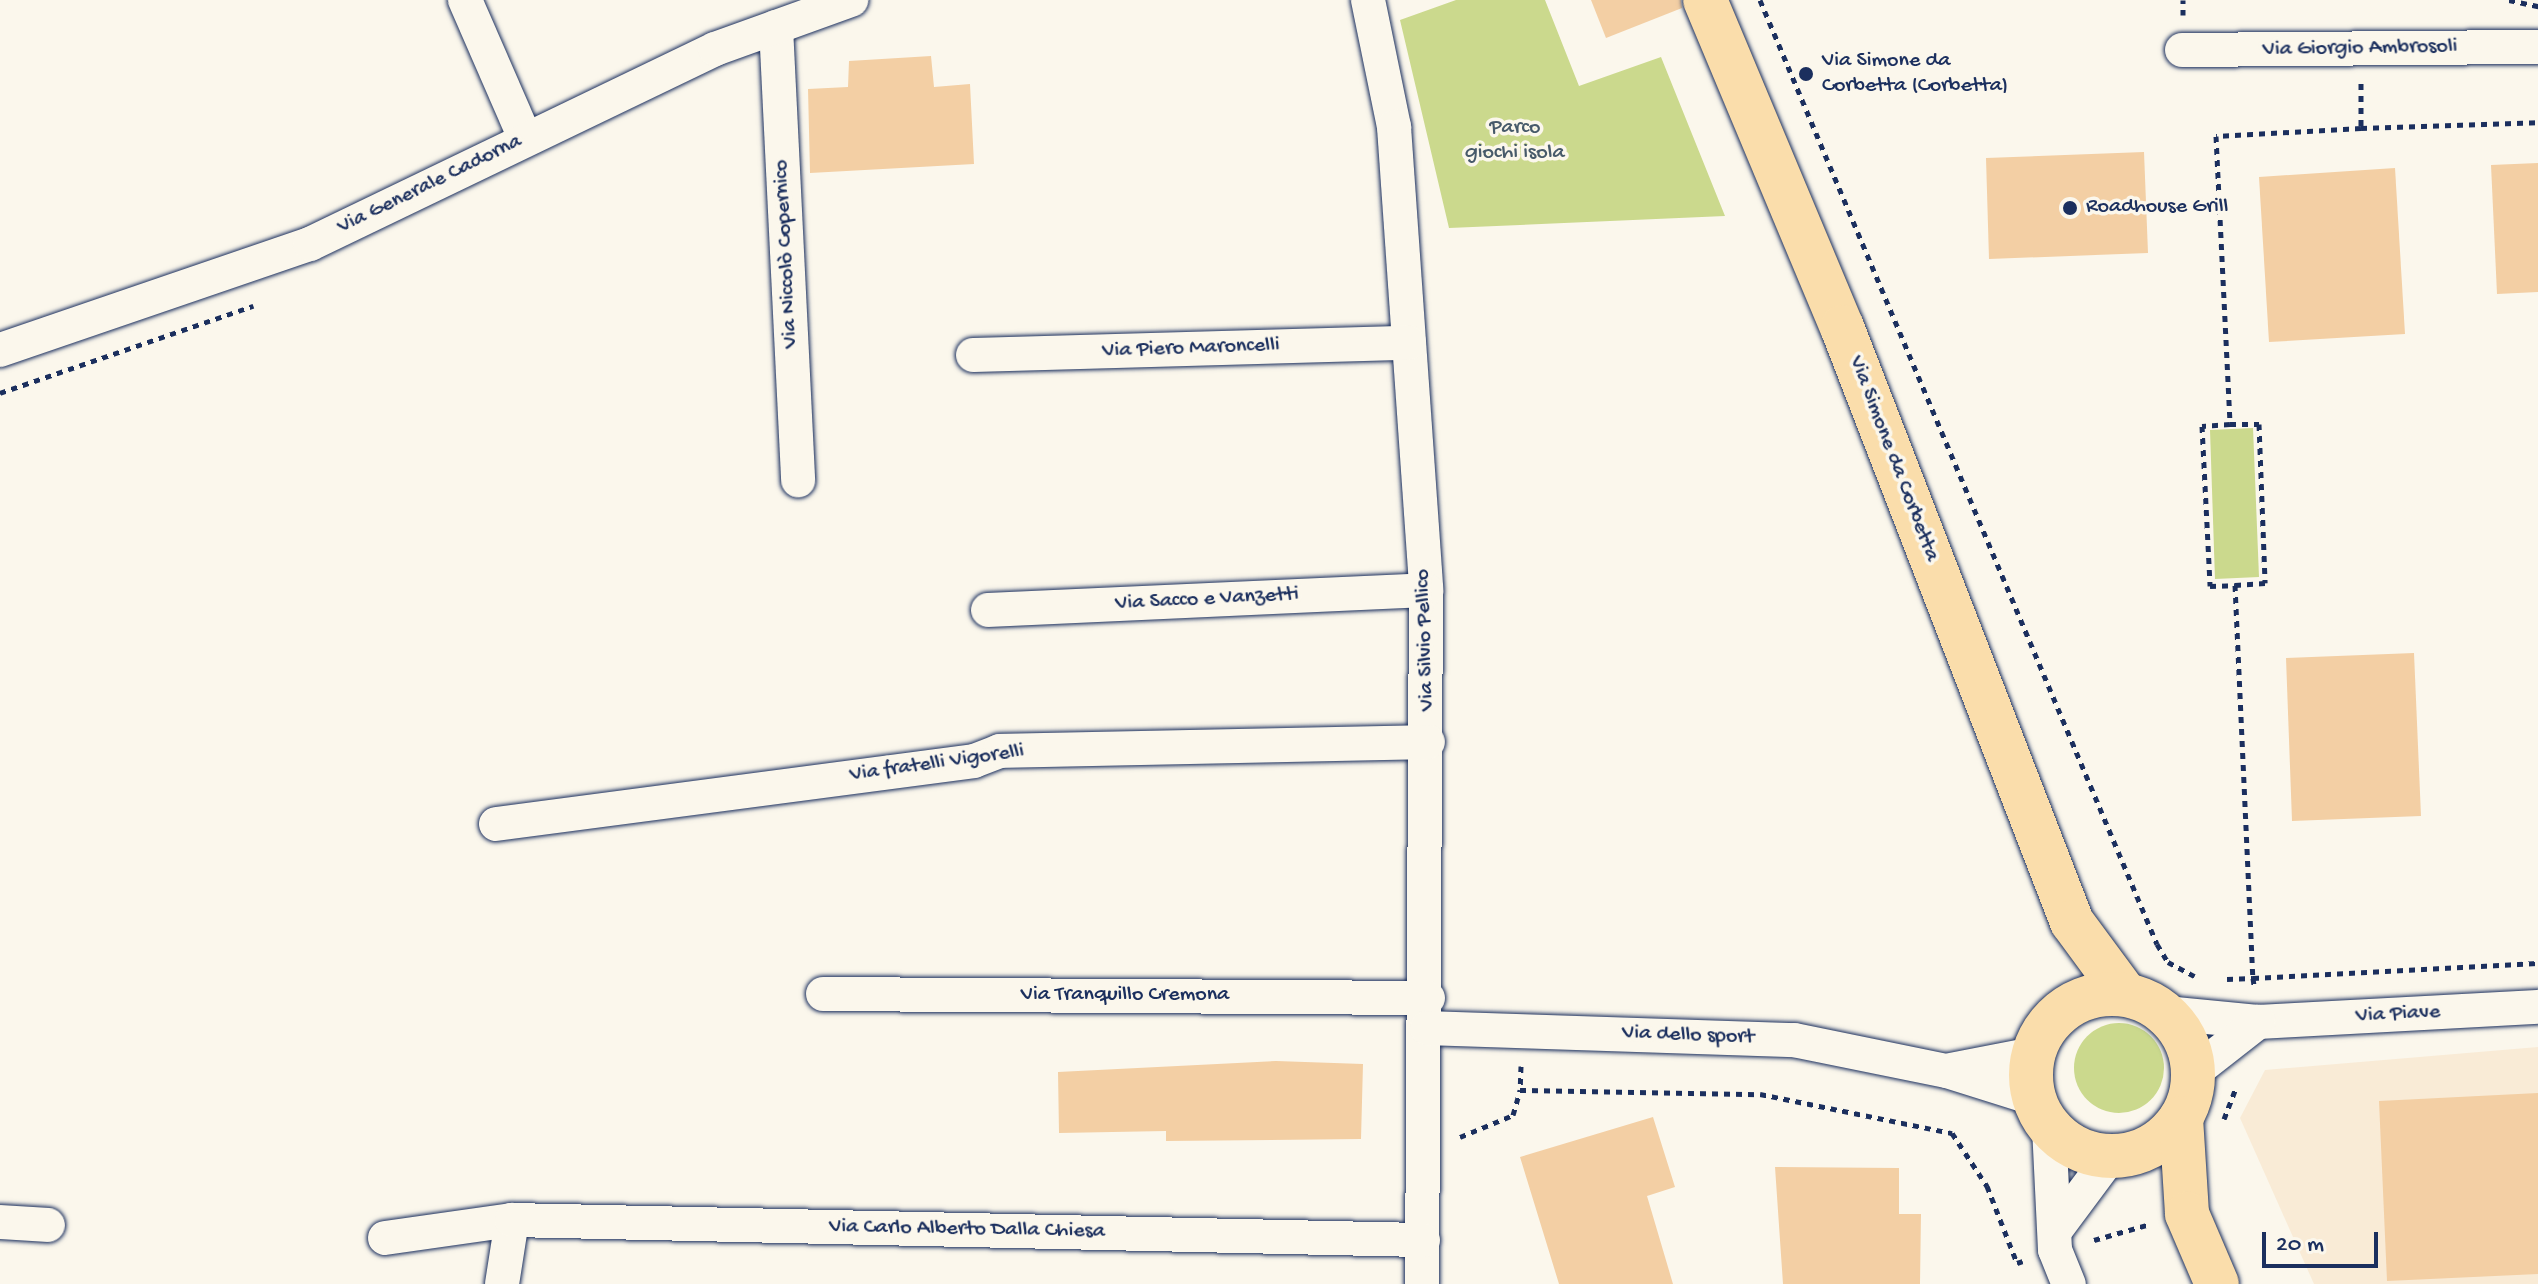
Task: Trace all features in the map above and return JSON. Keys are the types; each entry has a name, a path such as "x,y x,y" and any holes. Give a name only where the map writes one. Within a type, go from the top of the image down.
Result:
{"main road":[{"name":"Via Simone da Corbetta","path":"1705,0 1842,327 2072,922 2125,994"},
{"name":"Via Simone da Corbetta","path":"2067,1007 2072,922"},
{"path":"2187,1214 2200,1124 2185,1040 2165,1013 2125,994 2067,1007 2033,1054 2041,1113 2076,1149 2115,1156 2187,1214 2217,1284"},
{"path":"2115,1156 2200,1124"}],"street":[{"path":"465,0 525,138"},
{"name":"Via Generale Cadorna","path":"0,350 310,244 525,138 776,27 851,0"},
{"name":"Via Silvio Pellico","path":"1368,0 1394,127 1426,590 1427,1013 1422,1284"},
{"name":"Via Niccolò Copernico","path":"776,27 798,480"},
{"name":"Via Giorgio Ambrosoli","path":"2182,50 2538,47"},
{"name":"Via Piero Maroncelli","path":"973,355 1409,343"},
{"name":"Via Sacco e Vanzetti","path":"988,610 1426,590"},
{"name":"Via fratelli Vigorelli","path":"496,824 1000,751 1428,742"},
{"name":"Via Tranquillo Cremona","path":"823,994 1427,1013"},
{"name":"Via Piave","path":"2165,1013 2258,1022 2538,1007"},
{"name":"Via dello sport","path":"1427,1013 1522,1031 1794,1040 1947,1071 2041,1113"},
{"path":"2193,1073 2258,1022"},
{"name":"Via dello sport","path":"1947,1071 2033,1054"},
{"path":"2041,1113 2056,1239 2069,1284"},
{"path":"2056,1239 2115,1156"},
{"path":"502,1284 512,1220"},
{"name":"Via Carlo Alberto Dalla Chiesa","path":"385,1238 512,1220 1423,1240"},
{"path":"0,1222 48,1225"}],"path":[{"path":"1760,0 2157,944 2179,971 2204,979"},
{"path":"2509,0 2538,6"},
{"path":"2361,49 2361,128"},
{"path":"2230,424 2216,136 2538,122"},
{"path":"2259,424 2265,583 2235,585 2210,586 2202,426 2259,424"},
{"path":"2235,585 2253,978 2258,1022"},
{"path":"2214,980 2538,963"},
{"path":"1522,1031 1520,1090 1760,1094 1952,1133 1987,1186 2017,1263 2056,1239 2187,1214"},
{"path":"2200,1124 2245,1078"}],"shaded area":[{"path":"2538,1047 2538,1284 2314,1284 2240,1118 2265,1070"}],"green space":[{"name":"Parco giochi isola","path":"1456,0 1545,0 1579,86 1661,57 1725,216 1449,228 1400,20"},
{"path":"2253,428 2259,577 2215,579 2210,430"},
{"path":"2119,1023 2136,1026 2151,1036 2161,1051 2164,1068 2161,1085 2151,1100 2136,1110 2119,1113 2102,1110 2087,1100 2077,1085 2074,1068 2077,1051 2087,1036 2102,1026"}],"building":[{"path":"1591,0 1681,0 1682,8 1606,38"},
{"path":"931,56 934,87 970,84 974,164 810,173 808,89 848,87 849,61"},
{"path":"2144,152 2148,253 1989,259 1986,158"},
{"path":"2538,163 2538,292 2497,294 2491,165"},
{"path":"2395,168 2405,334 2269,342 2259,177"},
{"path":"2414,653 2421,816 2292,821 2286,658"},
{"path":"1276,1061 1363,1064 1361,1139 1166,1141 1166,1131 1059,1133 1058,1072"},
{"path":"2538,1093 2538,1274 2387,1281 2379,1101"},
{"path":"1653,1117 1675,1187 1647,1196 1673,1284 1559,1284 1520,1157"},
{"path":"1775,1167 1899,1168 1899,1214 1921,1214 1920,1284 1783,1284"}],"place":[{"name":"Via Simone da Corbetta (Corbetta)","path":"1806,74"},
{"name":"Roadhouse Grill","path":"2070,208"}]}
